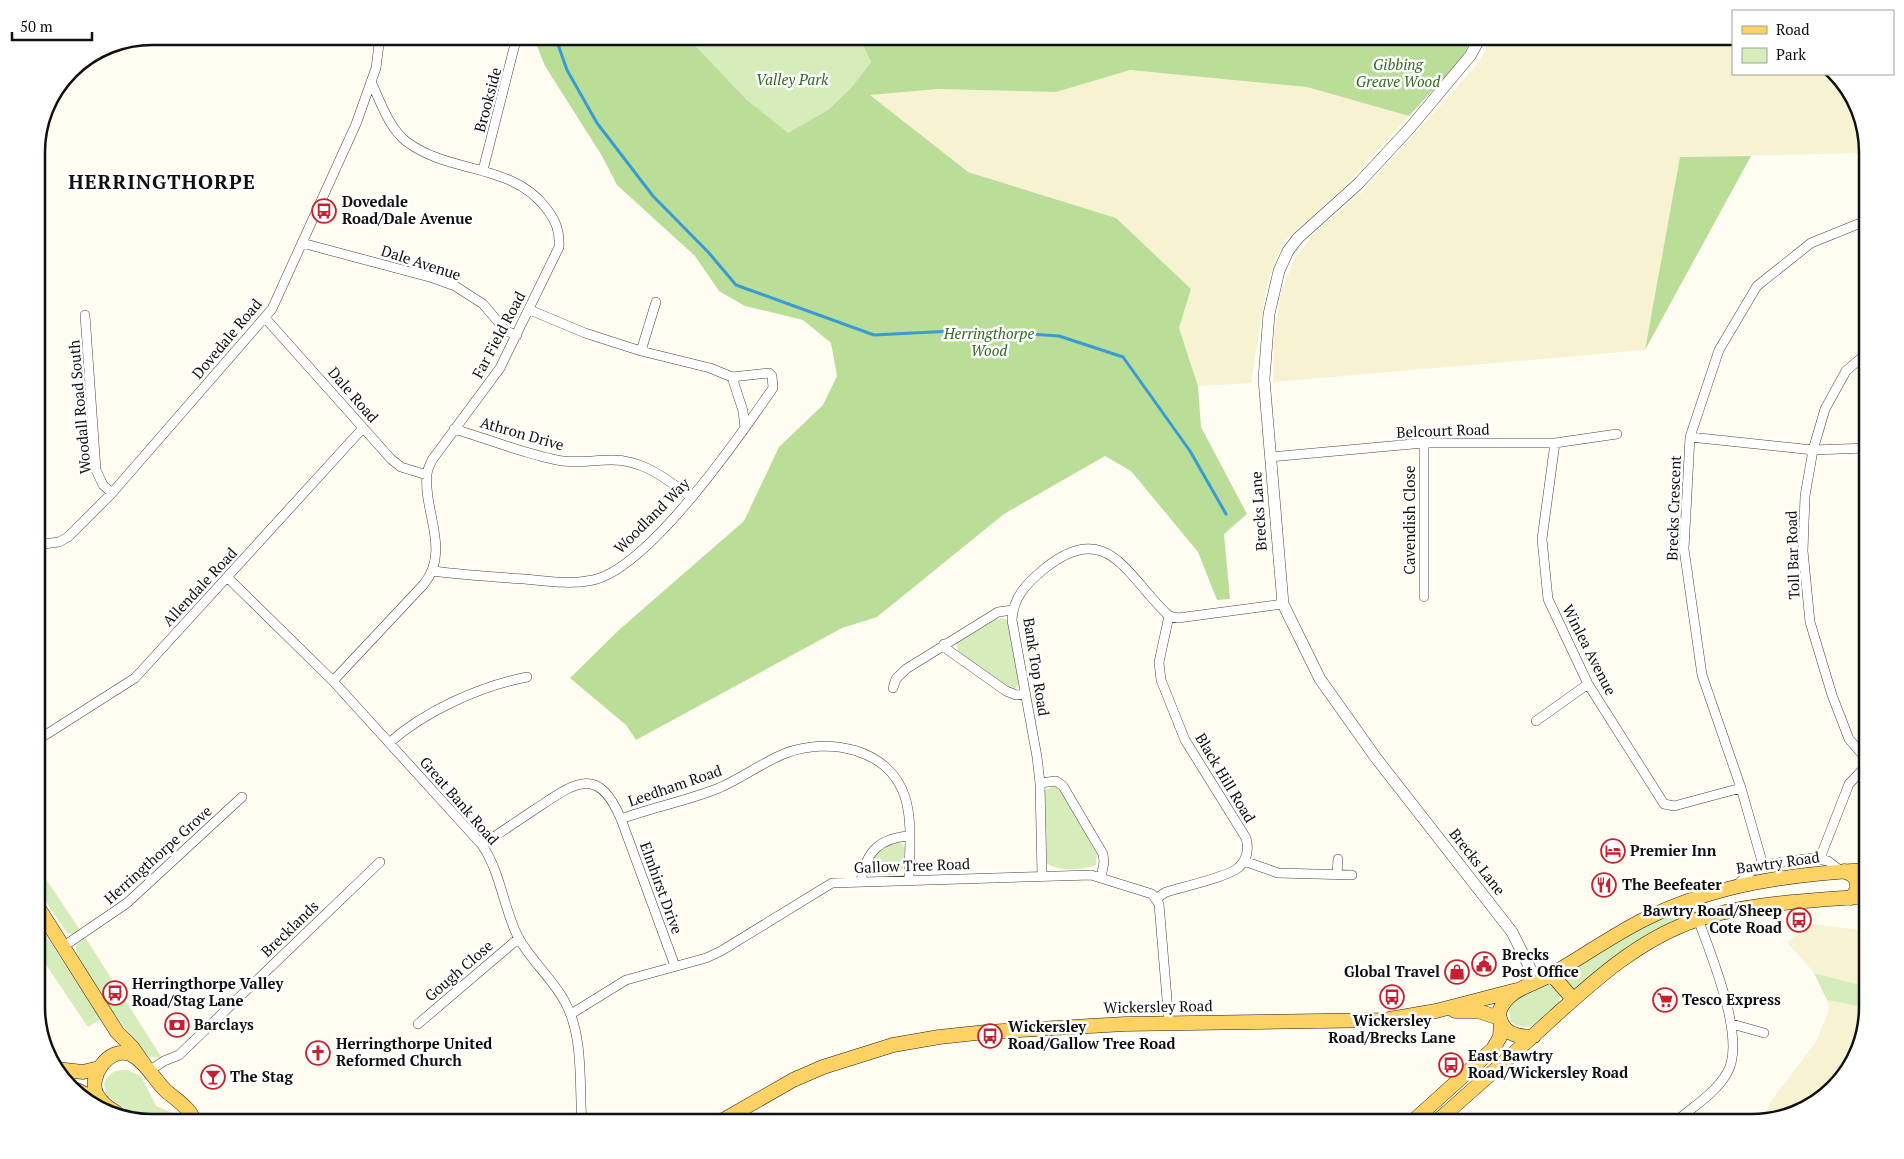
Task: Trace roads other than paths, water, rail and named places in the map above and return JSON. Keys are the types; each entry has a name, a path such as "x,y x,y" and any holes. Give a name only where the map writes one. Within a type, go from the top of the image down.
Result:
{"main road":[{"name":"Bawtry Road","path":"1421,1114 1493,1049 1500,1037 1502,1004 1517,990 1552,975 1610,938 1647,918 1704,894 1737,885 1804,874 1859,870"},
{"path":"1842,871 1853,875 1857,881 1857,890 1851,898"},
{"path":"1445,1114 1574,999 1638,947 1660,934 1698,919 1743,909 1859,897"},
{"path":"45,918 117,1032 132,1047 146,1068 190,1114"},
{"path":"1552,975 1574,999"},
{"name":"Wickersley Road","path":"734,1114 793,1080 823,1066 893,1045 986,1032 1169,1022 1384,1020 1436,1011 1517,990"},
{"name":"Wickersley Road","path":"1436,1011 1478,1011 1500,1020 1512,1034 1520,1037 1534,1036"},
{"path":"102,1102 95,1089 103,1064 117,1032"},
{"path":"66,1070 91,1072 117,1054 126,1053 146,1068"}],"street":[{"name":"Dovedale Road","path":"45,543 59,542 68,537 112,492 266,319 302,243 372,84 379,45"},
{"name":"Brookside","path":"483,170 515,45"},
{"name":"Brecks Lane","path":"1476,45 1470,56 1409,129 1358,184 1298,238 1288,251 1273,292 1265,347 1264,379 1283,604 1320,679 1376,758 1512,932 1537,982"},
{"name":"Far Field Road","path":"372,84 394,129 406,141 420,150 448,162 508,178 530,192 555,220 560,234 559,247 530,310 490,384 432,460 427,475"},
{"name":"Brecks Crescent","path":"1763,865 1741,788 1702,675 1684,549 1690,437 1719,350 1756,286 1811,243 1859,224"},
{"name":"Dale Avenue","path":"302,243 433,278 455,286 483,304 506,331 517,335"},
{"path":"641,351 656,302"},
{"path":"530,310 585,333 641,351 710,368 732,377 743,411 745,428"},
{"name":"Woodall Road South","path":"85,315 96,470 103,485 112,492"},
{"name":"Dale Road","path":"266,319 363,428 401,467 427,475"},
{"name":"Toll Bar Road","path":"1859,360 1846,371 1824,409 1813,450 1805,496 1803,551 1810,622 1832,695 1849,739 1859,751"},
{"name":"Woodland Way","path":"433,571 562,582 594,580 608,574 634,556 691,497 745,428 773,388 772,376 763,372 732,377"},
{"name":"Allendale Road","path":"45,735 135,678 363,428"},
{"name":"Athron Drive","path":"454,429 557,460 577,462 610,460 644,466 654,470 691,497"},
{"name":"Belcourt Road","path":"1270,457 1424,443 1555,442 1617,434"},
{"path":"1690,437 1813,450 1859,448"},
{"name":"Winlea Avenue","path":"1555,442 1542,539 1548,599 1588,684 1664,804 1674,806 1741,788"},
{"name":"Cavendish Close","path":"1424,443 1424,597"},
{"path":"333,681 424,584 433,571 436,549 427,475"},
{"name":"Bank Top Road","path":"1042,876 1040,783 1026,694 1013,629 1013,610 1021,591 1054,561 1072,551 1098,549 1119,559 1169,616"},
{"name":"Great Bank Road","path":"228,578 333,681 482,845 497,872 518,938 565,1001 571,1014 576,1035 581,1114"},
{"path":"1169,616 1178,618 1283,604"},
{"path":"893,688 900,674 944,644 998,612 1013,610"},
{"name":"Black Hill Road","path":"1169,616 1158,662 1161,680 1185,740 1246,838 1248,845 1244,861"},
{"path":"944,644 948,650 1006,692 1016,695 1026,694"},
{"path":"389,743 410,727 467,696 489,686 527,677"},
{"path":"1536,721 1588,684"},
{"name":"Leedham Road","path":"482,845 570,786 579,783 596,785 604,790 614,803 621,819 720,787 786,754 804,748 835,746 852,749 868,755 891,772 905,796 909,836 909,880"},
{"path":"1820,858 1849,784 1859,772"},
{"path":"1040,783 1056,782 1063,786 1103,854 1104,862 1101,878"},
{"name":"Herringthorpe Grove","path":"64,946 127,903 242,797"},
{"name":"Elmhirst Drive","path":"621,819 675,966"},
{"path":"861,881 866,861 881,843 895,837 909,836"},
{"path":"1737,885 1753,870 1763,865 1820,858 1828,860 1842,871"},
{"path":"1336,875 1338,859"},
{"path":"1169,1022 1157,898 1166,892 1234,870 1244,861 1278,873 1352,875"},
{"name":"Brecklands","path":"146,1068 180,1055 380,862"},
{"name":"Gallow Tree Road","path":"571,1014 626,980 721,951 832,883 1091,875 1148,892 1157,898"},
{"path":"1684,1114 1719,1084 1733,1060 1734,1047 1732,1024 1698,919"},
{"name":"Gough Close","path":"418,1024 518,938"},
{"path":"1732,1024 1764,1033"}],"waterway":[{"path":"558,45 567,70 597,123 653,196 709,253 736,285 874,335 972,330 1059,336 1123,357 1190,451 1226,514"}],"place":[{"name":"Dovedale Road/Dale Avenue","path":"324,211"},
{"name":"Premier Inn","path":"1613,851"},
{"name":"The Beefeater","path":"1604,885"},
{"name":"Bawtry Road/Sheep Cote Road","path":"1799,920"},
{"name":"Brecks Post Office","path":"1484,964"},
{"name":"Global Travel","path":"1457,972"},
{"name":"Herringthorpe Valley Road/Stag Lane","path":"115,993"},
{"name":"Wickersley Road/Brecks Lane","path":"1392,997"},
{"name":"Tesco Express","path":"1665,1000"},
{"name":"Barclays","path":"177,1025"},
{"name":"Wickersley Road/Gallow Tree Road","path":"990,1036"},
{"name":"Herringthorpe United Reformed Church","path":"318,1053"},
{"name":"East Bawtry Road/Wickersley Road","path":"1451,1065"},
{"name":"The Stag","path":"213,1077"}],"district":[{"name":"HERRINGTHORPE","path":"162,182"}],"park label":[{"name":"Gibbing Greave Wood","path":"1398,74"},
{"name":"Valley Park","path":"792,80"},
{"name":"Herringthorpe Wood","path":"989,342"}]}
